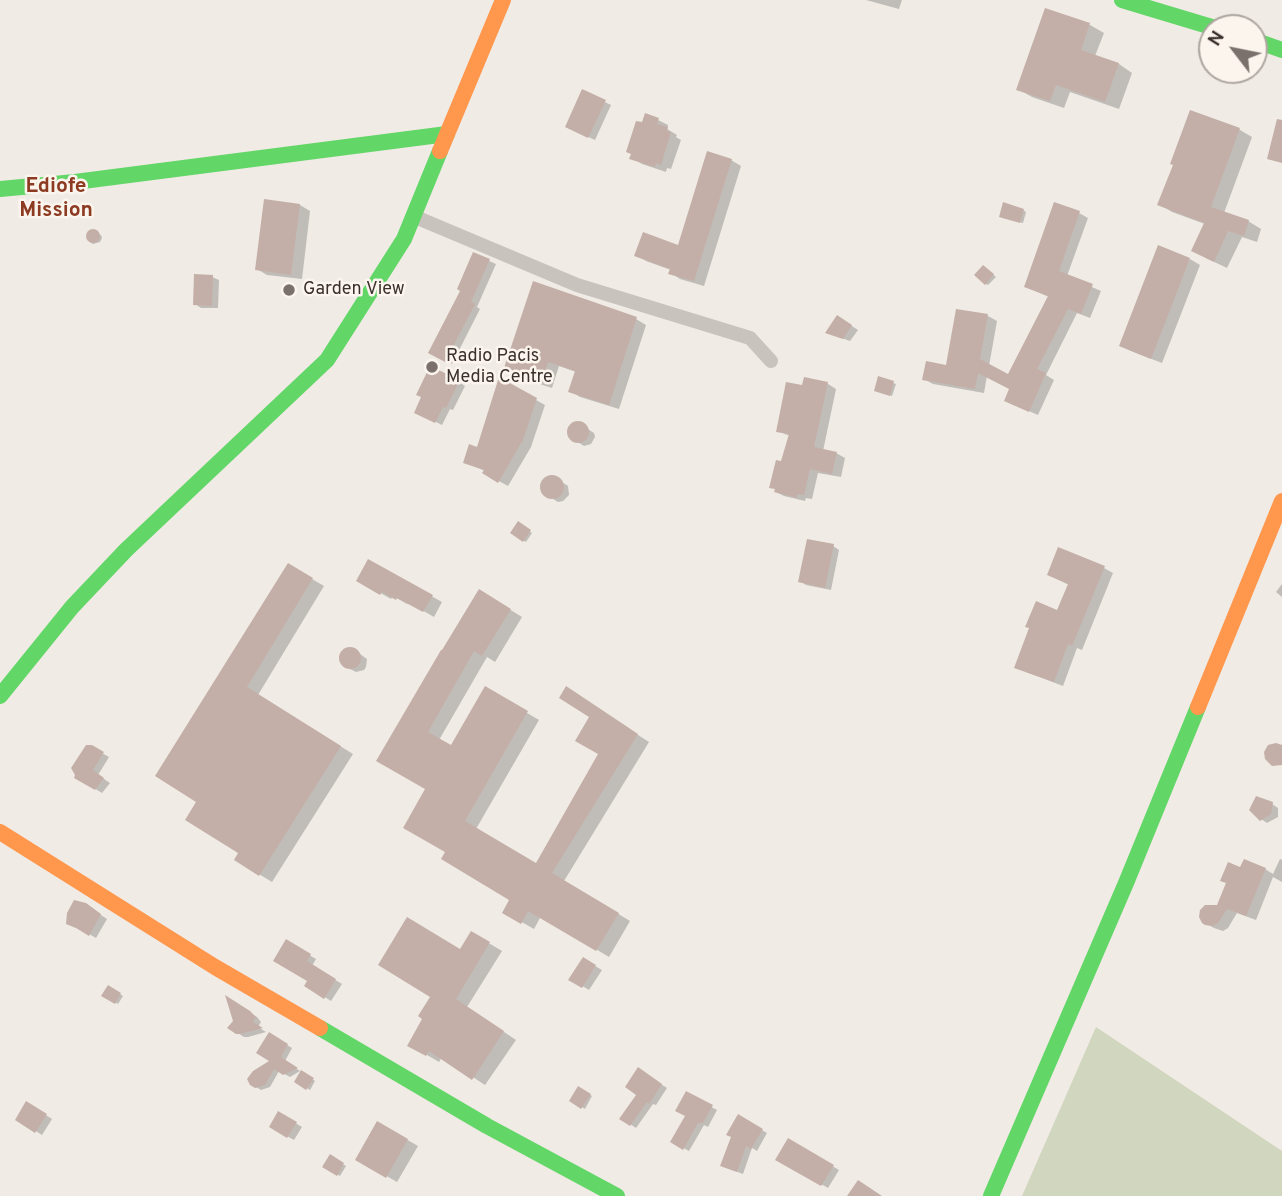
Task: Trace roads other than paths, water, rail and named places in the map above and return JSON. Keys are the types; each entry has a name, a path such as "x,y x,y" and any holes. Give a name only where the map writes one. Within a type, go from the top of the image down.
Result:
{"street":[{"path":"0,696 72,607 126,550 327,360 404,239 503,0"},
{"path":"1122,0 1198,23"},
{"path":"0,189 75,182 447,134"},
{"path":"413,216 577,285 750,338 771,361"},
{"path":"991,1196 1121,896 1282,500"},
{"path":"0,832 215,967 487,1126 617,1196"}],"place":[{"name":"Garden View","path":"289,290"},
{"name":"Radio Pacis Media Centre","path":"432,367"}],"district":[{"name":"Ediofe Mission","path":"56,200"}]}
